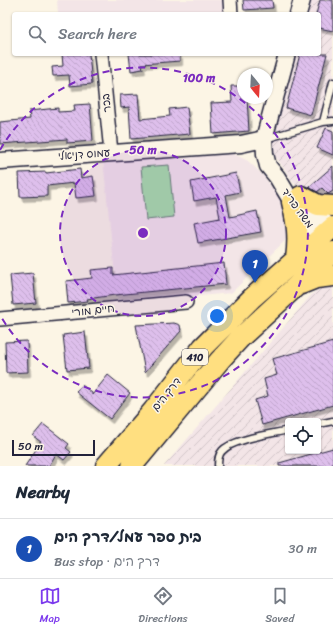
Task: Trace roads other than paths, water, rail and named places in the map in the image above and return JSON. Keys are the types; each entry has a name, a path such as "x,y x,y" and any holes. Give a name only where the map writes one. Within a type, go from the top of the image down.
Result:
{"main road":[{"path":"296,259 298,246 296,199 318,205 333,206"},
{"name":"דרך הים","path":"106,466 153,411 203,347 252,298 296,259 331,240"},
{"name":"דרך הים","path":"132,466 220,360 241,338 296,287 331,240"},
{"path":"296,287 316,278 333,276"}],"street":[{"path":"230,0 231,12"},
{"path":"299,12 302,0"},
{"name":"בכר","path":"101,56 111,152"},
{"name":"משה פריד","path":"286,56 263,146 273,172 331,240"},
{"name":"עמוס דניאלי","path":"0,161 241,144 264,139"},
{"path":"241,144 261,156 273,172"},
{"name":"חיים מורי","path":"0,319 186,302"}],"lane":[{"path":"323,122 333,82"},
{"path":"264,139 323,122 333,121"},
{"path":"321,423 333,421"},
{"path":"218,466 220,452 228,445 285,431"}],"place":[{"name":"בית ספר עמל/דרך הים","path":"255,283"}]}
